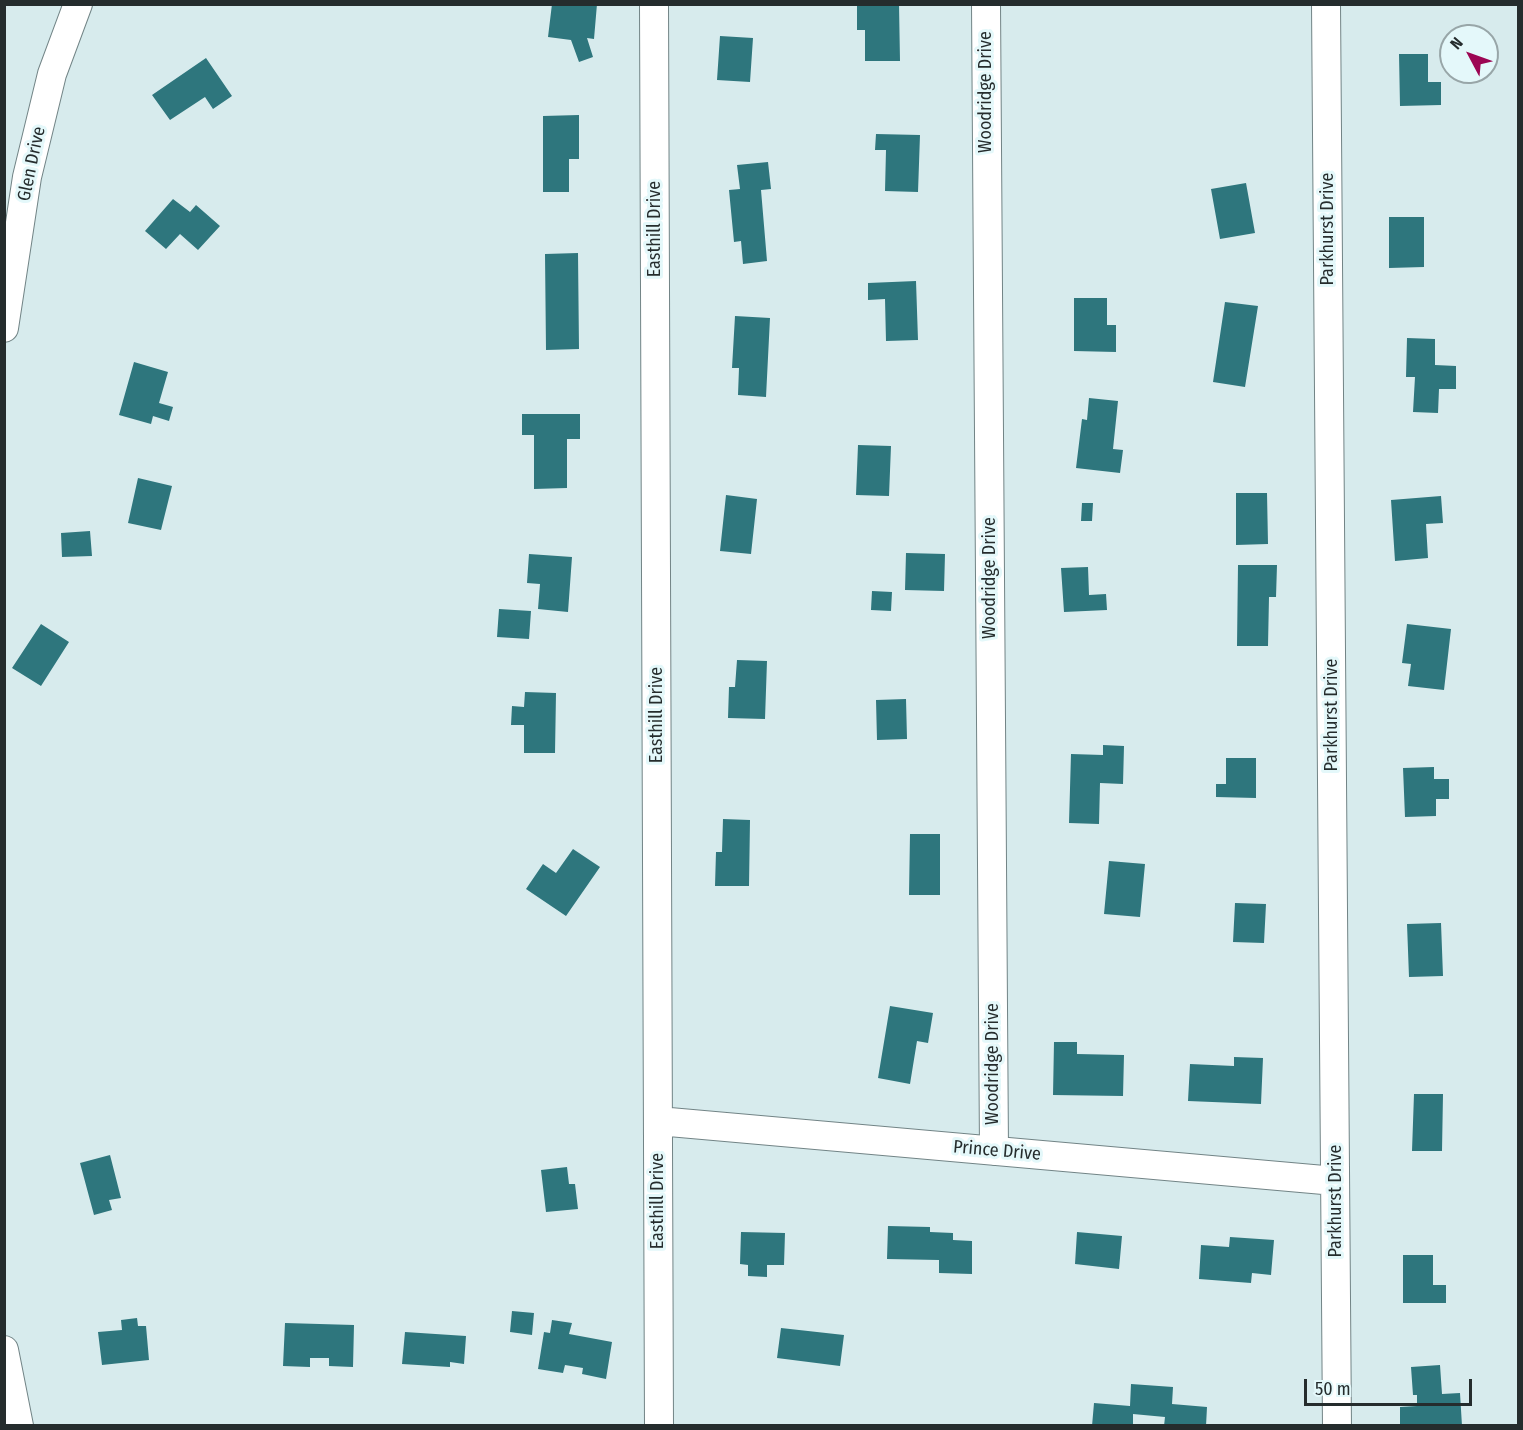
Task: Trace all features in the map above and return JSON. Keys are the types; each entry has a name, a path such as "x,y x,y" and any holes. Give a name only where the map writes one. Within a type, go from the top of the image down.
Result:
{"street":[{"name":"Glen Drive","path":"4,327 27,177 52,74 78,4"},
{"name":"Easthill Drive","path":"654,4 659,1425"},
{"name":"Woodridge Drive","path":"986,4 994,1151"},
{"name":"Parkhurst Drive","path":"1326,4 1337,1425"},
{"name":"Prince Drive","path":"658,1121 1335,1181"},
{"path":"4,1350 19,1425"}],"building":[{"path":"552,4 597,4 594,39 587,38 593,57 579,62 571,40 548,37"},
{"path":"899,4 900,61 865,61 865,30 857,30 857,5"},
{"path":"720,36 753,38 750,82 717,80"},
{"path":"1399,54 1428,54 1428,82 1441,84 1441,105 1400,106"},
{"path":"206,58 232,96 213,109 205,97 170,120 152,95"},
{"path":"579,115 579,159 569,159 569,192 543,192 543,116"},
{"path":"876,134 920,135 918,192 885,191 886,150 875,150"},
{"path":"768,162 771,189 761,190 767,261 743,264 741,241 734,242 729,190 740,189 737,165"},
{"path":"1246,183 1255,233 1220,239 1211,189"},
{"path":"173,199 190,212 196,205 220,226 198,250 180,234 166,249 145,231"},
{"path":"1389,217 1424,217 1424,267 1389,268"},
{"path":"578,253 579,349 546,350 545,254"},
{"path":"916,281 918,340 886,341 885,299 868,300 868,283"},
{"path":"1074,298 1107,298 1107,325 1116,325 1116,352 1074,351"},
{"path":"1225,302 1258,306 1245,387 1213,382"},
{"path":"735,316 770,318 766,397 738,395 739,368 732,368"},
{"path":"1407,338 1435,339 1435,365 1456,366 1456,389 1439,389 1438,413 1413,412 1415,377 1406,377"},
{"path":"134,362 168,372 159,403 173,407 169,421 153,416 151,424 119,415"},
{"path":"1089,398 1118,401 1113,449 1123,450 1120,473 1076,468 1082,419 1087,420"},
{"path":"522,414 580,414 580,439 567,439 567,488 534,489 534,435 522,435"},
{"path":"858,445 891,446 889,496 856,495"},
{"path":"138,478 172,486 161,530 128,523"},
{"path":"1236,493 1267,493 1268,544 1236,545"},
{"path":"726,495 757,499 751,554 720,551"},
{"path":"1441,496 1443,523 1426,524 1428,558 1395,561 1391,500"},
{"path":"1082,503 1093,503 1092,521 1081,521"},
{"path":"90,531 92,556 62,557 61,533"},
{"path":"906,553 945,554 944,591 905,590"},
{"path":"529,554 572,557 568,612 538,609 540,584 527,583"},
{"path":"1238,565 1277,565 1276,597 1269,597 1268,646 1237,646"},
{"path":"1088,567 1089,595 1106,594 1107,610 1064,612 1061,568"},
{"path":"872,591 892,592 891,611 871,610"},
{"path":"499,609 531,611 529,639 497,637"},
{"path":"41,624 69,642 41,686 12,668"},
{"path":"1407,624 1451,629 1444,690 1408,686 1411,664 1402,663"},
{"path":"737,660 767,661 765,719 728,718 729,687 735,687"},
{"path":"525,692 556,693 555,753 524,753 524,725 511,725 512,706 524,707"},
{"path":"906,699 907,739 877,740 876,700"},
{"path":"1103,745 1124,746 1123,784 1100,783 1099,824 1069,823 1071,754 1103,755"},
{"path":"1226,758 1256,758 1256,798 1216,797 1216,784 1226,784"},
{"path":"1434,767 1434,779 1449,779 1449,799 1436,799 1436,816 1405,817 1403,768"},
{"path":"723,819 750,820 749,886 715,886 716,852 722,852"},
{"path":"910,834 940,834 940,895 909,895"},
{"path":"573,849 600,867 566,916 526,889 543,864 556,873"},
{"path":"1109,861 1145,864 1140,917 1104,914"},
{"path":"1235,903 1266,904 1264,943 1233,942"},
{"path":"1441,923 1443,976 1409,977 1407,924"},
{"path":"890,1006 933,1013 928,1043 917,1041 910,1084 878,1078"},
{"path":"1054,1042 1077,1042 1077,1054 1124,1055 1123,1096 1053,1095"},
{"path":"1234,1057 1263,1058 1261,1104 1188,1101 1190,1064 1234,1066"},
{"path":"1414,1094 1443,1094 1442,1151 1412,1151"},
{"path":"110,1155 121,1198 109,1200 112,1210 94,1215 80,1163"},
{"path":"567,1167 569,1184 575,1184 578,1209 546,1212 541,1170"},
{"path":"888,1226 930,1227 930,1232 953,1233 953,1240 972,1241 972,1274 939,1273 939,1260 887,1259"},
{"path":"741,1232 785,1233 784,1265 767,1265 767,1277 748,1276 748,1265 740,1264"},
{"path":"1077,1232 1122,1236 1119,1269 1075,1264"},
{"path":"1230,1237 1274,1240 1271,1275 1252,1273 1251,1283 1199,1279 1201,1245 1229,1247"},
{"path":"1403,1255 1433,1255 1433,1285 1446,1285 1446,1303 1403,1303"},
{"path":"512,1311 534,1313 532,1335 510,1332"},
{"path":"137,1318 138,1326 146,1326 149,1360 102,1365 98,1332 122,1330 121,1320"},
{"path":"552,1320 572,1323 569,1334 612,1342 606,1379 582,1374 583,1368 565,1365 563,1373 538,1369 544,1332 550,1333"},
{"path":"285,1323 354,1325 353,1367 329,1366 329,1358 310,1358 310,1367 283,1366"},
{"path":"781,1328 844,1335 840,1366 777,1358"},
{"path":"405,1332 466,1336 464,1364 450,1362 450,1367 402,1364"},
{"path":"1440,1365 1442,1394 1460,1393 1462,1426 1400,1426 1400,1407 1417,1406 1417,1395 1413,1395 1411,1367"},
{"path":"1131,1384 1173,1387 1172,1404 1207,1407 1206,1426 1164,1426 1165,1417 1133,1414 1133,1426 1092,1426 1094,1403 1130,1406"}]}
